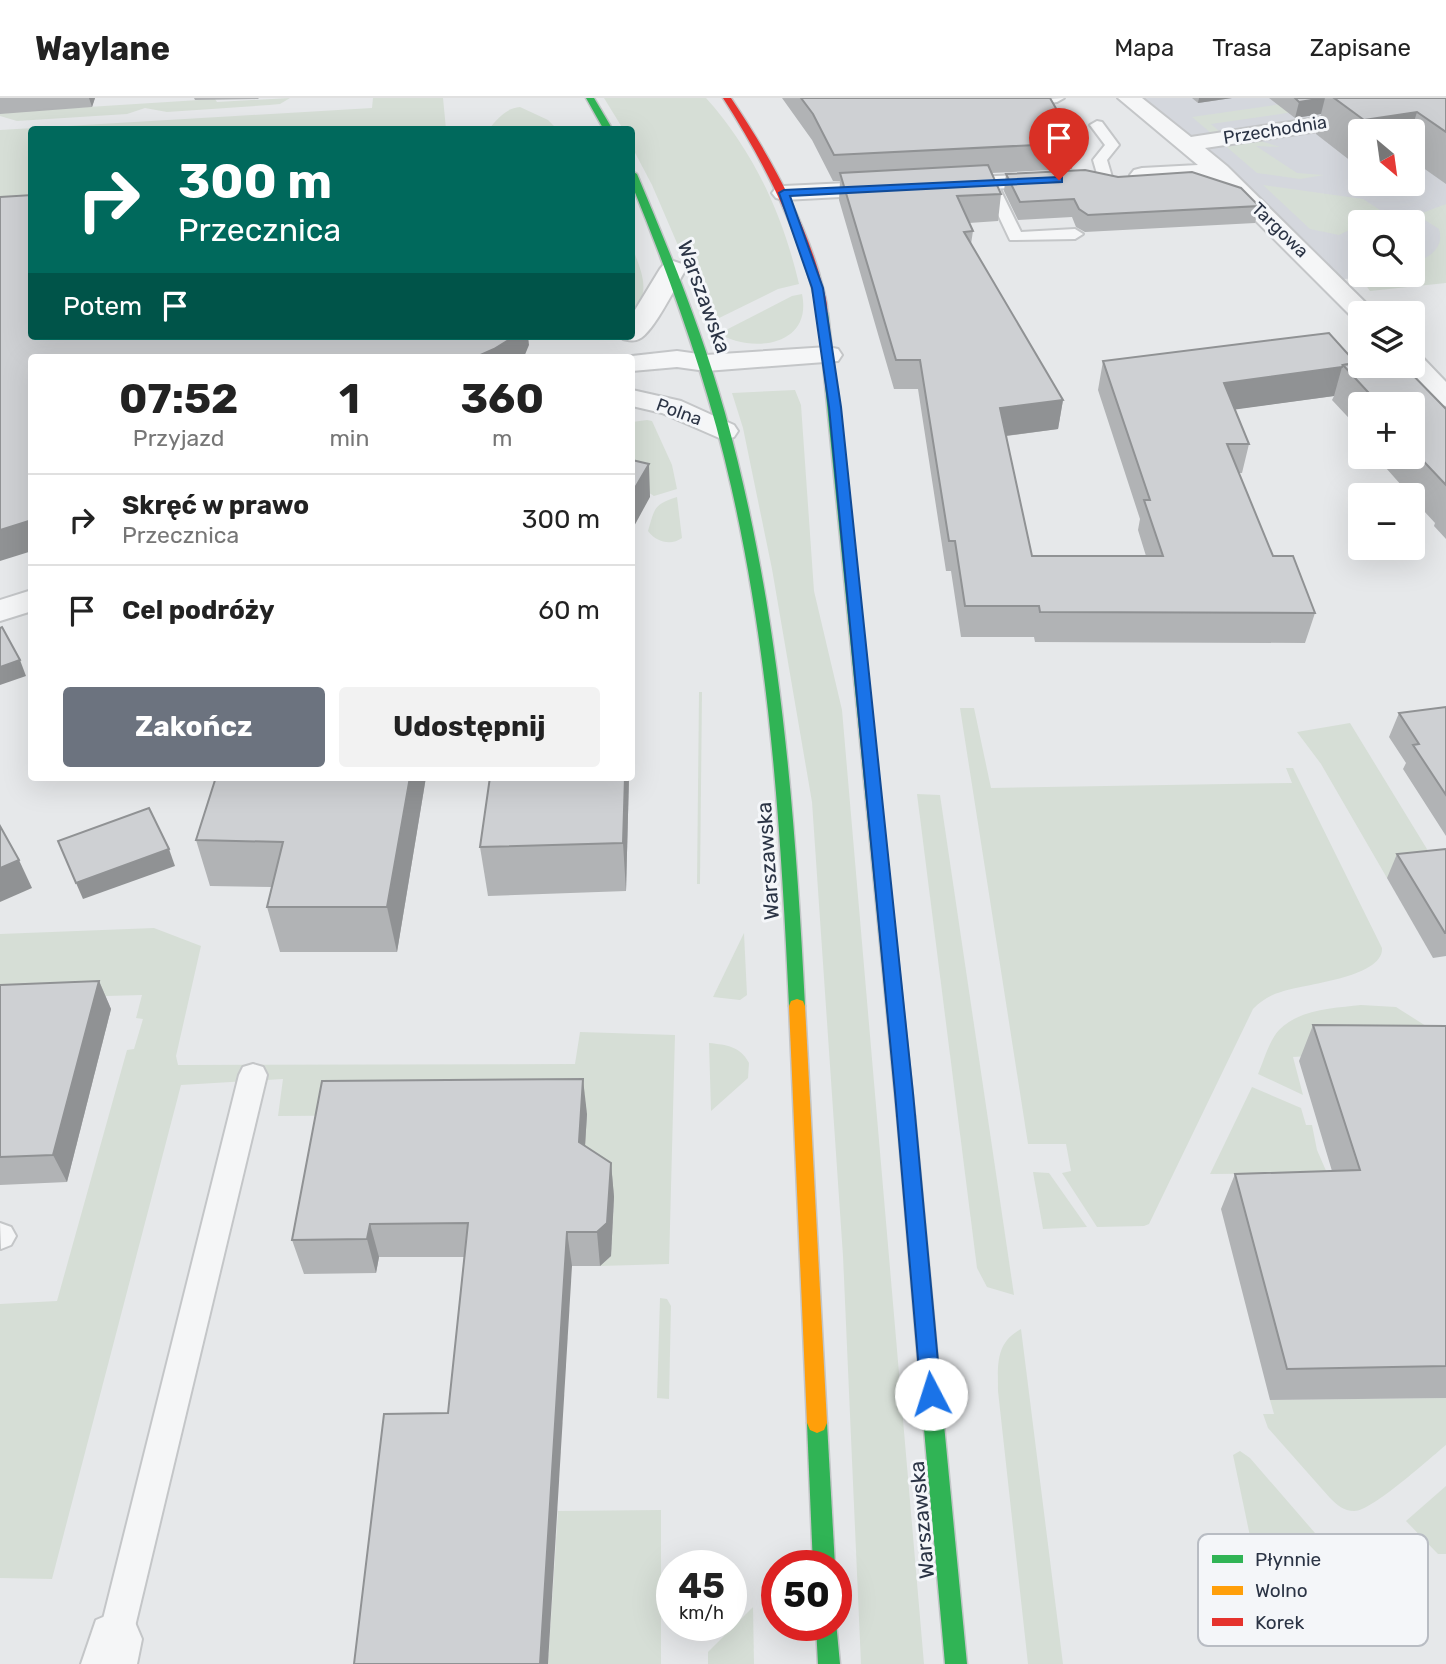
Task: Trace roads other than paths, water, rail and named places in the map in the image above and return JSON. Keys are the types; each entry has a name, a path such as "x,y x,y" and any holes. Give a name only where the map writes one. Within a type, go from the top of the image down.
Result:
{"main road":[{"path":"590,98 607,126"},
{"name":"Warszawska","path":"727,98 756,139 784,193 818,288 828,355 904,1093 956,1664"},
{"name":"Warszawska","path":"635,181 673,269 706,363 747,527 767,638 788,832 823,1550"},
{"path":"828,1641 829,1664"}],"street":[{"name":"Targowa","path":"1129,98 1219,171 1351,301"},
{"name":"Przechodnia","path":"1188,144 1446,105"},
{"path":"784,193 1219,171"},
{"path":"635,328 648,312 673,269"},
{"path":"611,354 624,340"},
{"name":"Polna","path":"635,363 677,359 706,363 828,355"},
{"name":"Polna","path":"635,380 681,372 706,363"},
{"path":"1425,376 1446,398"},
{"name":"Polna","path":"635,399 671,407 724,431"},
{"path":"0,611 28,601"}],"lane":[{"path":"997,98 1006,106 1057,98"},
{"path":"1097,125 1112,145 1100,160 1105,177"},
{"path":"990,183 1016,237 1074,234"},
{"path":"112,1652 253,1075"}]}
